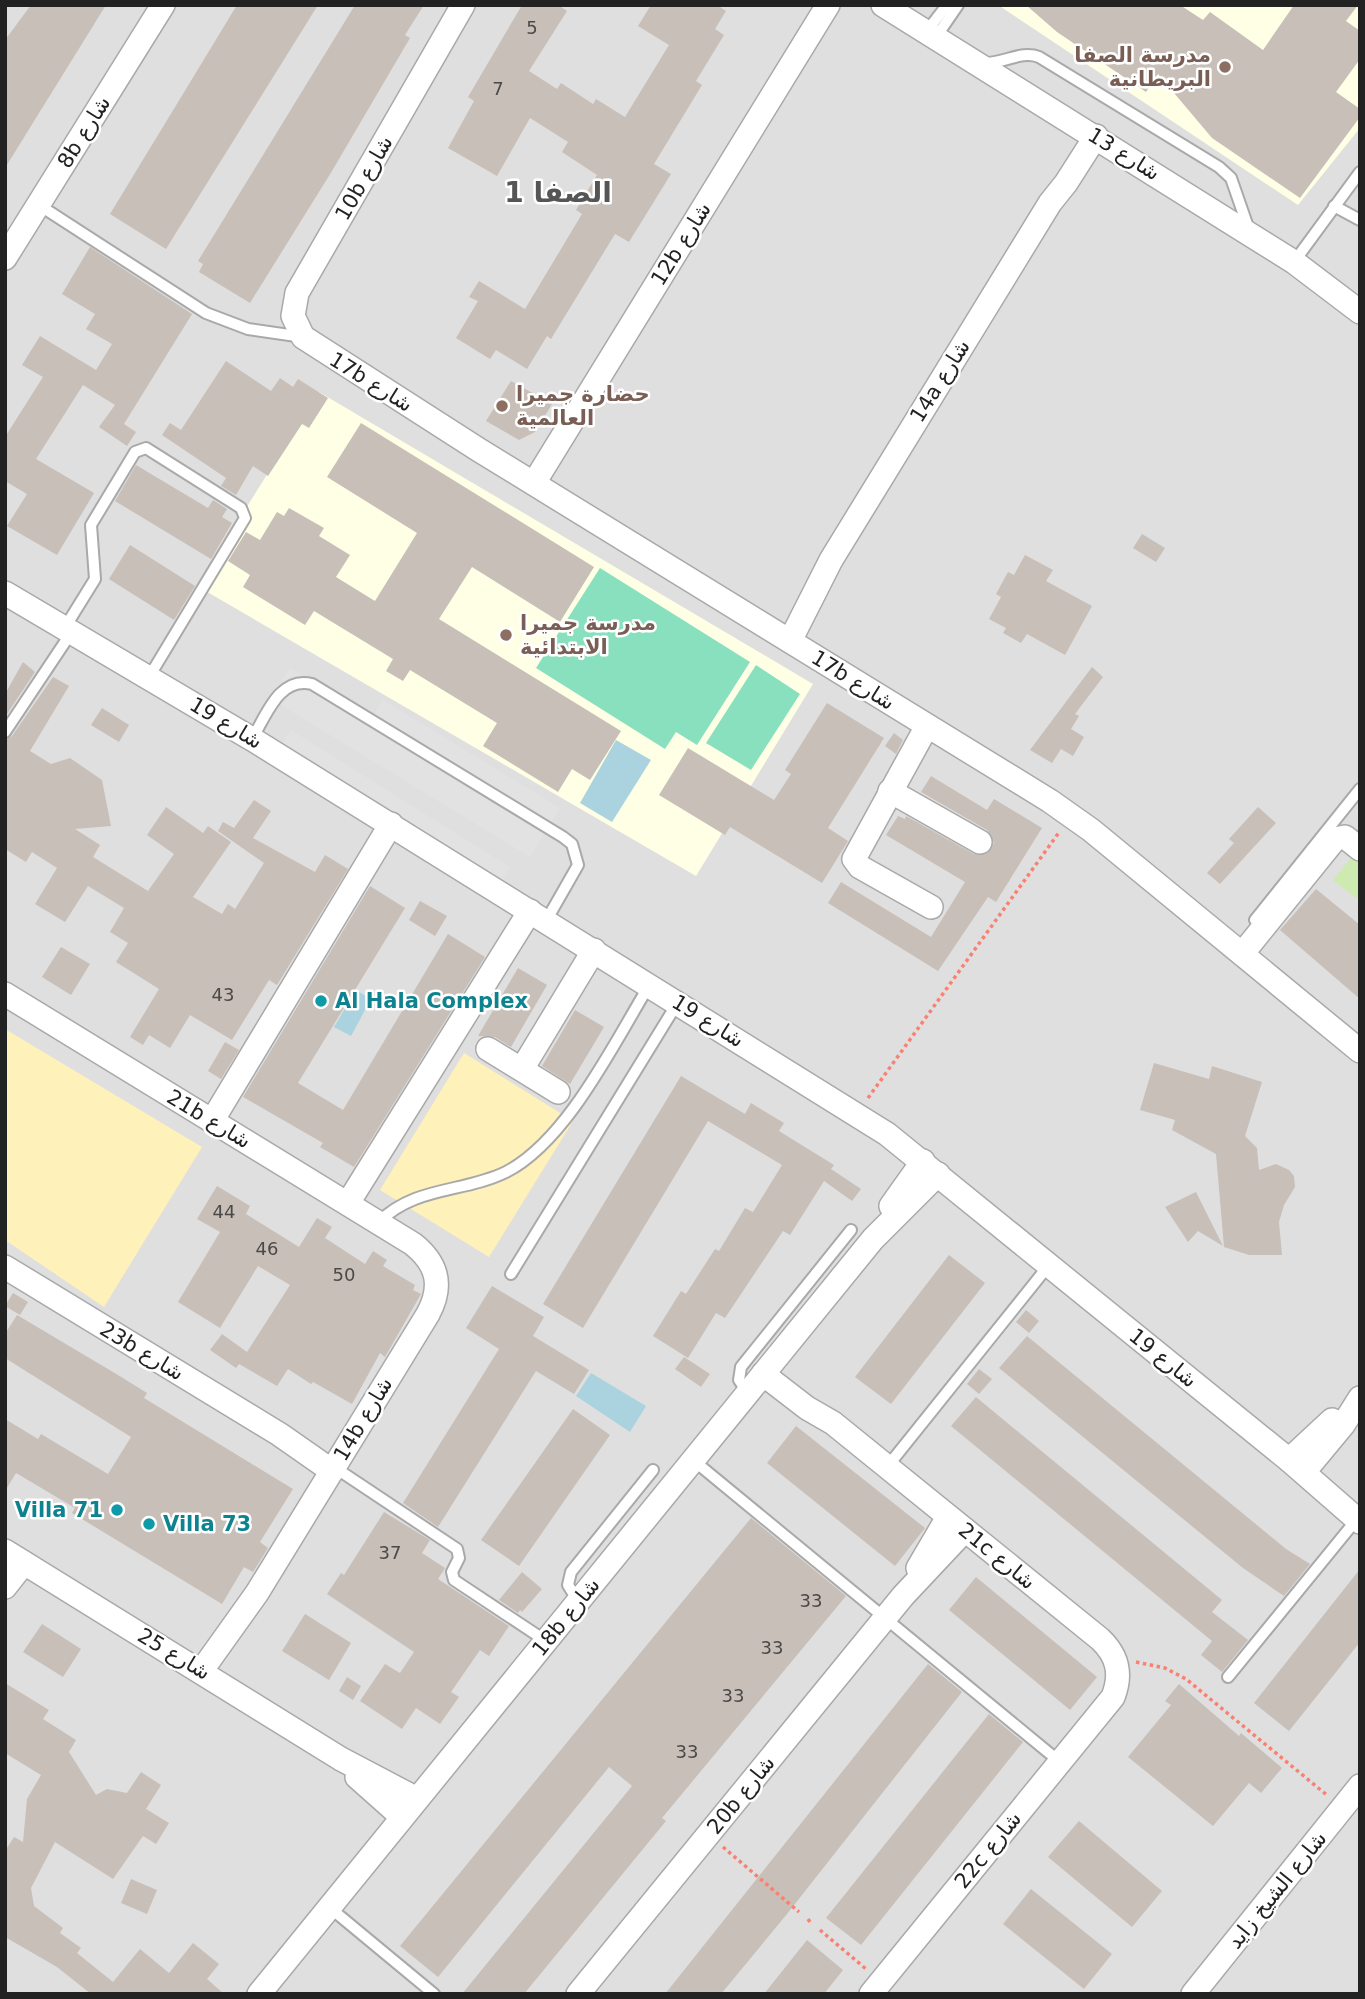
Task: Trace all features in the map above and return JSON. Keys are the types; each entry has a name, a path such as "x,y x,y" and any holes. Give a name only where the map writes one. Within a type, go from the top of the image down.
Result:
{"street":[{"name":"8b شارع","path":"5,258 163,5"},
{"name":"10b شارع","path":"310,343 293,316 296,293 463,5"},
{"name":"12b شارع","path":"534,483 828,5"},
{"name":"شارع 13","path":"883,5 1294,262 1359,311"},
{"name":"14a شارع","path":"782,636 1050,203 1066,183 1088,131"},
{"name":"17b شارع","path":"310,343 1071,816 1360,1051"},
{"name":"شارع 19","path":"5,593 252,739 857,1114 931,1167 1296,1466 1358,1520"},
{"path":"927,726 855,855 855,862 931,907"},
{"path":"890,791 980,842"},
{"path":"212,1121 391,824"},
{"path":"1238,951 1335,839 1345,837 1360,849"},
{"path":"348,1203 538,916"},
{"path":"522,1069 594,950"},
{"name":"21b شارع","path":"5,994 413,1244"},
{"path":"488,1049 558,1092"},
{"name":"18b شارع","path":"259,1994 931,1167"},
{"name":"14b شارع","path":"210,1676 257,1593 434,1302 438,1289 433,1263 413,1244"},
{"name":"23b شارع","path":"5,1267 279,1434 336,1464"},
{"name":"21c شارع","path":"769,1366 807,1408 833,1423 1100,1639 1116,1660"},
{"path":"1296,1466 1343,1425 1359,1399"},
{"name":"20b شارع","path":"578,1994 904,1596 957,1523"},
{"path":"5,1587 11,1555"},
{"name":"شارع 25","path":"11,1555 341,1759 417,1799"},
{"name":"22c شارع","path":"876,1988 1105,1707 1118,1685 1116,1660"},
{"name":"شارع 25","path":"341,1759 402,1818"},
{"name":"شارع الشيخ زايد","path":"1193,1994 1360,1786"}],"lane":[{"path":"931,34 947,5"},
{"path":"931,34 958,5"},
{"path":"977,62 1033,55 1219,167 1231,178 1240,212 1253,236"},
{"path":"1294,262 1360,172"},
{"path":"39,205 206,313 248,329 310,343"},
{"path":"1334,206 1360,220"},
{"path":"5,732 68,631 95,579 91,525 135,452 146,448 241,508 245,518 149,677"},
{"path":"252,739 282,691 296,683 312,684 563,837 572,844 578,865 538,916"},
{"path":"1238,951 1360,789"},
{"path":"379,1222 411,1198 484,1181 520,1164 537,1152 564,1123 650,984"},
{"path":"511,1274 678,1002"},
{"path":"748,1393 739,1380 741,1367 851,1230"},
{"path":"887,1467 1049,1265"},
{"path":"693,1460 1060,1762"},
{"path":"336,1464 457,1549 459,1558 452,1572 454,1580 546,1641"},
{"path":"578,1601 570,1591 571,1572 653,1470"},
{"path":"1228,1677 1358,1520"},
{"path":"329,1907 434,1994"}],"path":[{"path":"857,1114 1071,816"},
{"path":"1116,1660 1166,1668 1186,1679 1342,1808"},
{"path":"708,1835 799,1912"},
{"path":"820,1930 876,1988"}],"shaded area":[{"name":"الصفا 1","path":"5,5 1360,5 1360,1994 5,1994"},
{"name":"مدرسة الصفا البريطانية","path":"998,5 1360,5 1360,128 1298,205"},
{"name":"مدرسة جميرا الابتدائية","path":"319,392 813,684 696,876 197,586"},
{"path":"290,668 372,718 383,700 560,808 530,857 271,699"},
{"path":"291,730 510,867 501,882 281,745"}],"green space":[{"path":"600,568 750,662 697,745 676,732 665,749 536,668"},
{"path":"756,665 800,694 751,770 706,743"},
{"path":"1356,852 1360,855 1360,901 1333,880"}],"sand":[{"path":"5,1029 202,1147 104,1307 5,1240"},
{"path":"464,1053 573,1121 489,1257 380,1190"}],"water":[{"path":"616,740 651,760 612,822 580,803"},
{"path":"356,990 371,999 351,1036 334,1027"},
{"path":"591,1373 646,1406 630,1432 576,1396"}],"building":[{"path":"31,5 106,5 5,168 5,40"},
{"path":"237,5 318,5 166,249 110,214"},
{"path":"355,5 424,5 405,35 410,38 250,303 199,272 203,264 198,261"},
{"path":"522,5 558,5 567,11 529,71 557,89 561,83 593,104 596,99 625,117 669,45 638,26 651,5 717,5 726,11 715,29 724,35 696,81 702,85 654,164 671,174 629,242 615,234 551,339 547,336 527,369 496,350 490,359 456,338 478,301 469,297 479,281 525,309 582,214 576,210 597,175 562,152 568,142 530,118 497,176 448,148 474,101 468,97"},
{"name":"مدرسة الصفا البريطانية","path":"1026,5 1180,5 1203,20 1210,12 1263,50 1294,5 1358,5 1346,21 1360,31 1360,59 1336,92 1360,109 1360,117 1300,198 1212,138 1158,74 1146,92 1057,32"},
{"path":"90,247 192,314 124,424 136,432 127,446 99,427 115,405 83,385 36,459 94,493 57,555 7,526 27,494 5,481 5,437 43,377 22,365 40,336 96,370 112,344 86,329 95,314 62,294"},
{"path":"226,361 271,391 280,378 293,387 298,379 328,398 309,428 302,424 268,476 253,466 236,495 221,486 226,478 162,435 170,423 181,430"},
{"path":"511,381 552,404 535,432 519,440 486,421"},
{"path":"361,423 594,567 560,622 472,567 439,619 621,731 590,780 572,769 558,792 483,746 497,723 410,670 403,681 386,671 393,659 314,611 305,625 243,587 250,575 228,561 246,532 260,540 277,512 284,516 289,508 324,528 319,536 350,555 336,577 375,601 417,533 327,477"},
{"path":"136,465 208,508 213,500 227,509 222,517 232,523 211,559 115,501"},
{"path":"1142,534 1165,548 1156,562 1133,548"},
{"path":"130,545 195,586 174,620 109,579"},
{"path":"1025,555 1053,570 1046,581 1092,606 1065,655 1027,634 1021,643 1003,633 1006,628 989,619 1001,597 996,594 1008,572 1014,575"},
{"path":"23,662 35,672 5,717 5,694"},
{"path":"1092,667 1103,677 1075,714 1079,716 1071,729 1084,737 1073,756 1061,749 1052,763 1030,750"},
{"path":"53,677 69,686 30,751 51,764 70,758 102,780 111,826 75,829 100,845 93,857 148,891 174,854 147,835 166,807 203,833 208,826 231,842 193,897 222,914 228,904 235,909 264,863 218,831 223,822 234,828 254,800 271,811 253,838 315,872 325,855 348,869 277,985 269,980 232,1040 190,1015 170,1048 149,1035 143,1045 130,1037 159,989 116,962 128,943 110,932 124,908 88,886 65,922 35,904 57,868 32,852 26,862 5,849 5,740 12,736"},
{"path":"827,703 884,738 828,828 848,841 822,883 730,827 725,835 659,795 688,748 774,800 791,774 785,770"},
{"path":"102,708 129,725 119,742 91,725"},
{"path":"894,733 903,740 896,754 885,746"},
{"path":"931,776 987,810 994,799 1042,828 996,902 988,897 938,971 828,903 841,882 931,937 965,882 886,835 898,816 905,819 906,816 974,854 986,854 994,843 987,830 921,792"},
{"path":"1258,807 1276,823 1220,884 1207,873 1234,843 1229,839"},
{"path":"370,886 405,908 298,1083 343,1110 448,934 485,957 354,1167 320,1147 323,1143 243,1097"},
{"path":"1316,889 1360,925 1360,999 1280,930"},
{"path":"420,901 447,916 435,936 409,920"},
{"path":"61,947 90,964 71,995 42,977"},
{"path":"518,968 547,985 511,1047 495,1037 478,1036"},
{"path":"575,1010 604,1027 570,1084 542,1066"},
{"path":"225,1042 239,1050 221,1079 208,1071"},
{"path":"1154,1063 1209,1079 1212,1066 1262,1082 1245,1136 1257,1148 1259,1170 1276,1164 1289,1170 1294,1176 1295,1187 1284,1205 1279,1222 1282,1255 1249,1255 1224,1247 1216,1154 1172,1130 1175,1120 1140,1110"},
{"path":"681,1076 745,1114 751,1103 784,1123 779,1131 834,1165 831,1169 861,1189 852,1201 824,1181 790,1235 783,1231 725,1318 716,1313 688,1358 653,1336 681,1291 686,1294 715,1249 719,1251 745,1208 753,1212 782,1165 708,1121 583,1328 543,1304"},
{"path":"217,1186 250,1206 246,1214 299,1247 317,1218 332,1227 325,1238 365,1264 373,1251 387,1260 383,1266 415,1285 413,1290 421,1294 385,1357 380,1353 352,1404 313,1382 311,1384 288,1369 277,1386 239,1364 236,1368 210,1350 222,1334 247,1352 290,1285 258,1266 220,1328 178,1302 220,1232 197,1219"},
{"path":"1196,1192 1223,1246 1198,1231 1188,1242 1165,1207"},
{"path":"949,1255 985,1283 891,1404 855,1377"},
{"path":"492,1286 544,1317 533,1336 589,1370 574,1394 536,1371 438,1527 403,1503 499,1349 466,1328"},
{"path":"13,1293 28,1302 20,1315 5,1306"},
{"path":"1026,1310 1039,1321 1029,1333 1016,1322"},
{"path":"17,1315 147,1393 144,1398 293,1489 260,1542 268,1548 253,1572 244,1567 222,1604 72,1513 75,1508 16,1473 5,1491 5,1419 38,1439 41,1434 108,1474 131,1437 5,1358 5,1334"},
{"path":"1027,1336 1286,1549 1310,1564 1284,1596 1243,1568 999,1368"},
{"path":"684,1357 710,1374 701,1387 675,1369"},
{"path":"979,1369 992,1379 979,1394 967,1384"},
{"path":"976,1397 1222,1600 1212,1612 1248,1640 1222,1672 1201,1655 1212,1641 951,1426"},
{"path":"573,1409 610,1435 519,1566 481,1540"},
{"path":"796,1426 925,1528 895,1566 767,1463"},
{"path":"384,1512 430,1540 422,1553 445,1568 438,1579 509,1626 489,1656 480,1650 451,1692 459,1697 440,1724 416,1708 402,1729 360,1701 385,1664 400,1673 414,1652 327,1594 341,1573 344,1575"},
{"path":"751,1518 846,1596 662,1818 666,1821 524,1994 462,1994 632,1786 609,1767 438,1977 400,1946"},
{"path":"1360,1569 1360,1642 1289,1731 1254,1703"},
{"path":"522,1572 542,1589 522,1612 520,1610 518,1613 499,1600"},
{"path":"976,1577 1097,1677 1070,1710 949,1610"},
{"path":"305,1614 351,1643 329,1680 282,1651"},
{"path":"42,1624 81,1649 63,1677 23,1652"},
{"path":"928,1664 962,1692 787,1914 721,1994 665,1994"},
{"path":"347,1677 361,1686 353,1700 339,1691"},
{"path":"5,1683 49,1710 43,1719 76,1740 69,1752 96,1795 107,1789 127,1793 141,1772 161,1785 146,1809 169,1823 156,1844 143,1836 113,1879 55,1842 31,1888 34,1906 63,1928 60,1933 81,1948 77,1953 113,1982 140,1949 169,1973 193,1943 219,1964 207,1979 224,1994 91,1994 57,1967 5,1937 5,1851 14,1837 23,1842 27,1799 41,1775 5,1753"},
{"path":"1179,1684 1239,1736 1241,1733 1282,1768 1261,1793 1249,1783 1213,1826 1128,1757 1171,1705 1165,1701"},
{"path":"989,1714 1023,1742 861,1945 826,1918"},
{"path":"1079,1821 1162,1891 1132,1927 1048,1857"},
{"path":"131,1879 157,1890 147,1914 121,1903"},
{"path":"1031,1889 1112,1954 1084,1989 1003,1924"},
{"path":"807,1940 843,1970 824,1994 764,1994"}],"place":[{"name":"مدرسة الصفا البريطانية","path":"1225,67"},
{"name":"حضارة جميرا العالمية","path":"502,406"},
{"name":"مدرسة جميرا الابتدائية","path":"506,635"},
{"name":"Al Hala Complex","path":"321,1001"},
{"name":"Villa 71","path":"117,1510"},
{"name":"Villa 73","path":"149,1524"}],"district":[{"name":"الصفا 1","path":"558,192"}]}
